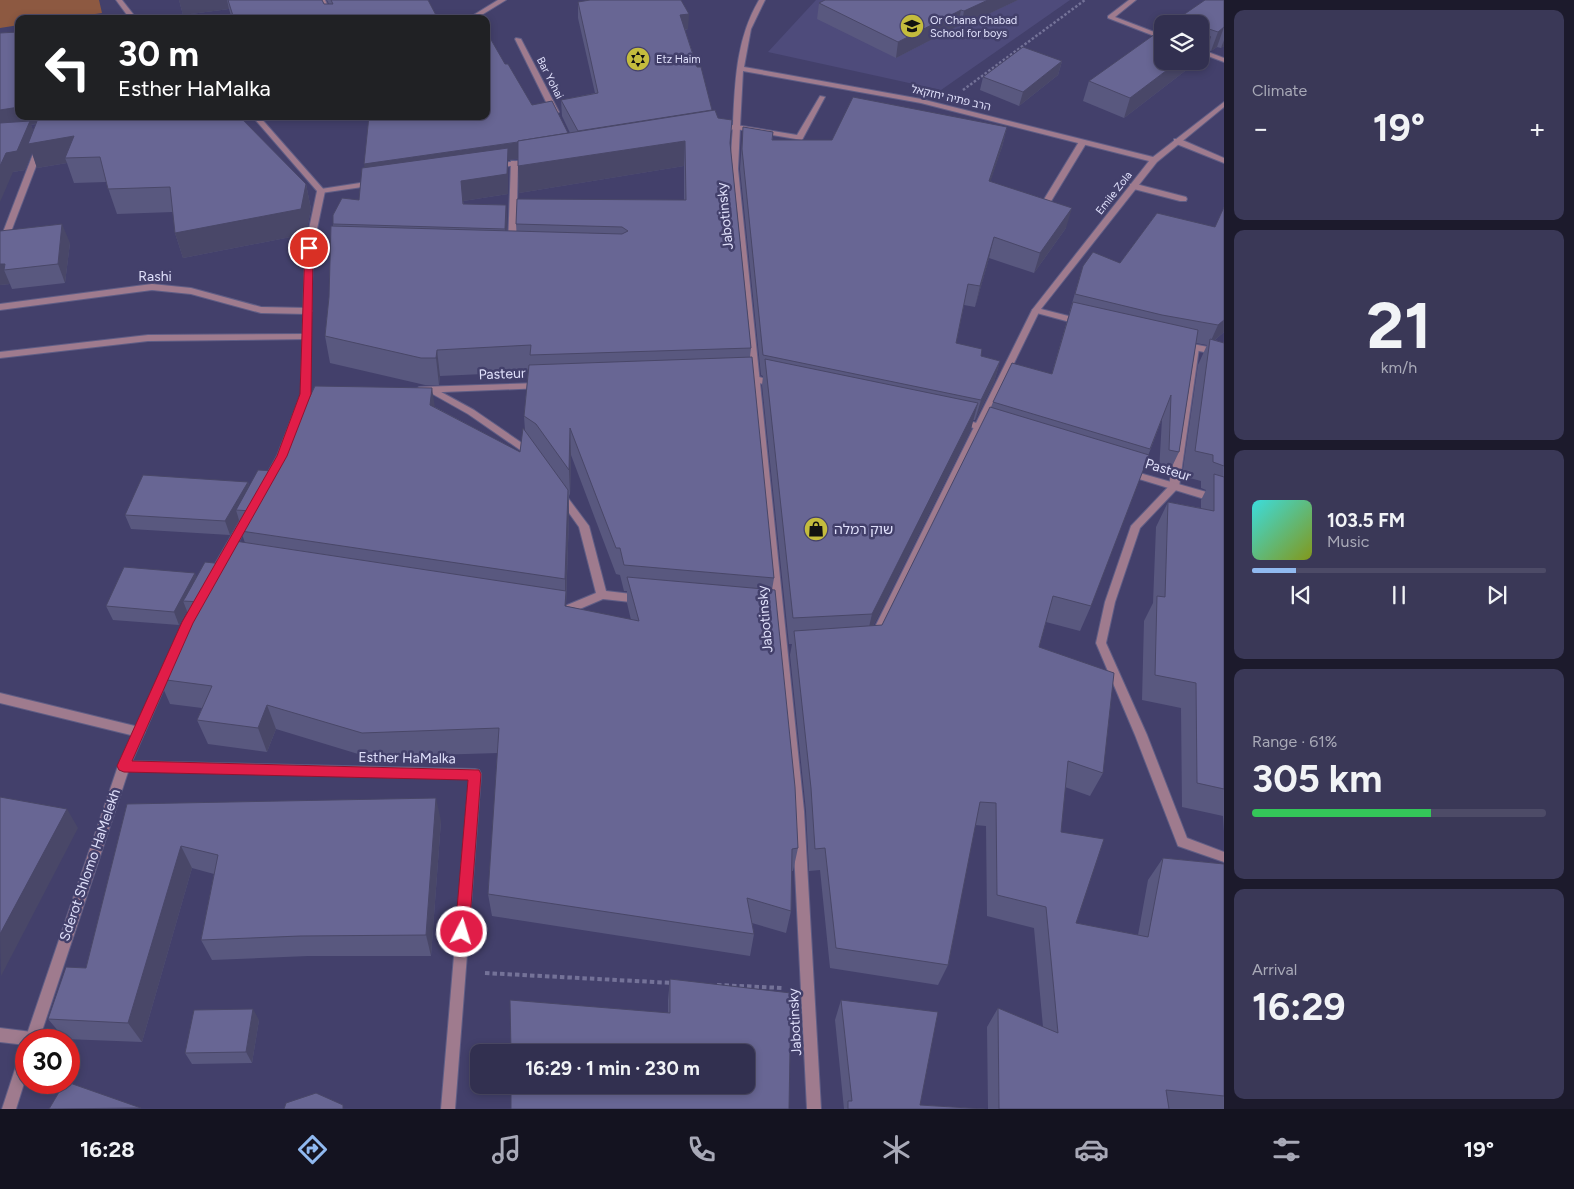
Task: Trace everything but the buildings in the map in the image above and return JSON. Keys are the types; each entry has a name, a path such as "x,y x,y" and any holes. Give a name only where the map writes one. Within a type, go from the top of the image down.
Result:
{"street":[{"path":"119,0 131,15"},
{"path":"322,0 329,15"},
{"path":"477,15 503,0"},
{"name":"Jabotinsky","path":"762,0 753,13 740,68 734,169 755,379 774,611 787,650 798,811 814,1109"},
{"path":"1133,0 1110,17 1154,34"},
{"name":"Bar Yohai","path":"518,39 558,119"},
{"path":"1209,54 1224,60"},
{"name":"הרב פתיה יחזקאל","path":"740,68 942,106 1154,160"},
{"path":"708,132 736,127 799,138 822,98"},
{"name":"Emile Zola","path":"870,646 1036,310 1154,160 1224,104"},
{"path":"259,120 321,190"},
{"path":"0,250 42,139"},
{"path":"1177,141 1224,161"},
{"path":"1047,201 1084,142"},
{"path":"485,167 541,160"},
{"path":"512,254 514,163"},
{"path":"321,190 379,182"},
{"path":"1133,186 1183,199"},
{"path":"262,490 282,456 310,394 307,337 309,248 321,190"},
{"path":"309,248 357,250"},
{"name":"Rashi","path":"0,307 152,288 191,291 261,310 308,311"},
{"path":"1036,310 1088,324"},
{"path":"0,355 148,338 307,337"},
{"path":"1171,343 1224,353"},
{"path":"1196,348 1174,487 1136,526 1110,602 1101,643 1141,735 1182,842 1224,857"},
{"path":"726,380 755,379 784,385"},
{"name":"Pasteur","path":"413,390 550,386"},
{"path":"432,390 471,412 533,454 539,462"},
{"path":"951,420 998,432"},
{"name":"Pasteur","path":"1118,469 1224,501"},
{"path":"556,486 584,526 602,596"},
{"path":"210,582 228,560 253,508"},
{"path":"557,610 567,611 602,596 651,600"},
{"name":"Sderot Shlomo HaMelekh","path":"36,1029 124,766 188,622 201,598"},
{"path":"0,698 139,732"},
{"name":"Esther HaMalka","path":"124,766 475,774 448,1109"},
{"path":"0,1035 15,1037"},
{"path":"9,1109 15,1091"}],"path":[{"path":"942,106 1085,0"},
{"path":"459,972 678,983"},
{"path":"708,984 808,989"}],"shaded area":[{"path":"0,0 99,0 102,13 88,15 15,15 15,26 0,28"},
{"name":"Or Chana Chabad School for boys","path":"816,0 1070,0 941,90 768,52"}],"place":[{"name":"Or Chana Chabad School for boys","path":"912,26"},
{"name":"Etz Haim","path":"638,59"},
{"name":"שוק רמלה","path":"816,529"}],"route":[{"path":"309,248 306,394 282,456 188,622 124,766 475,774 462,932"}]}
